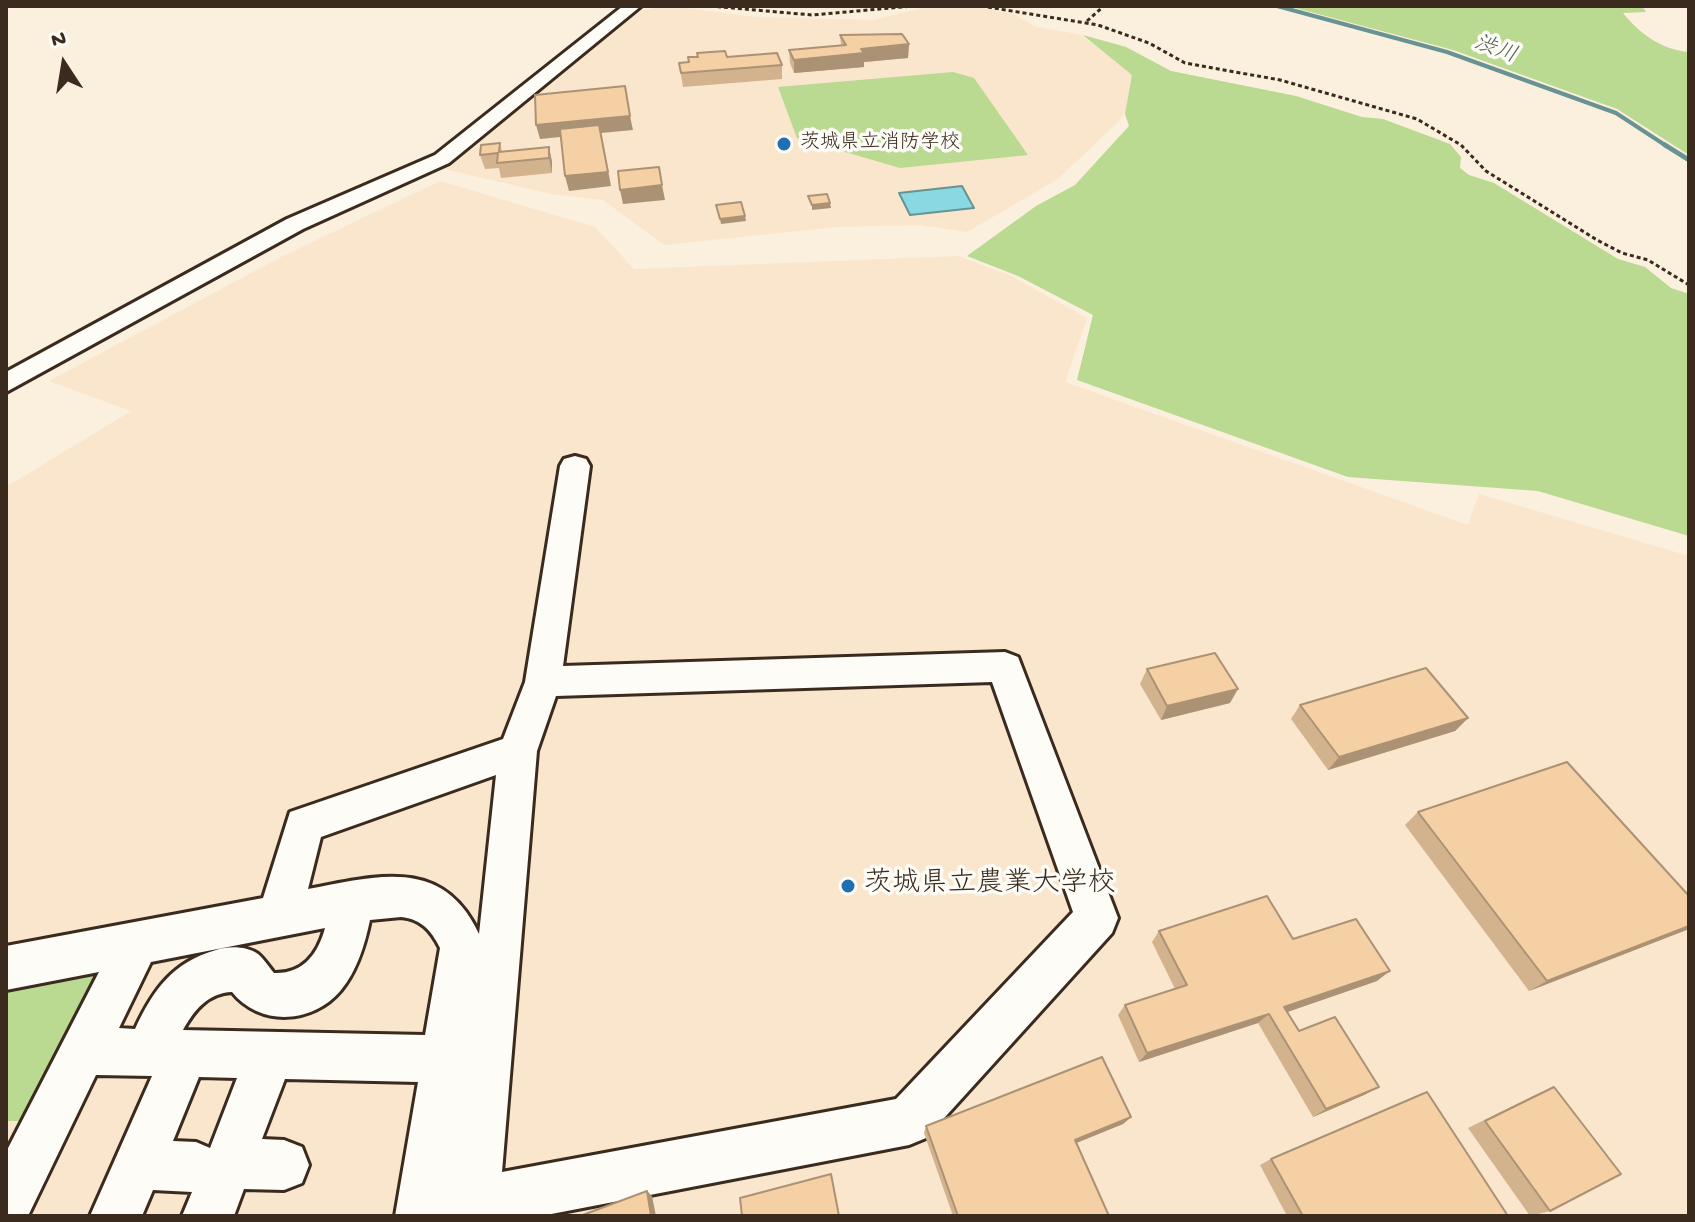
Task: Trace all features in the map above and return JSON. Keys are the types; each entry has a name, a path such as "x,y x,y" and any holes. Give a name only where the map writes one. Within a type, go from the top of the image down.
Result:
{"street":[{"path":"6,383 295,224 442,159 633,6"},
{"path":"543,682 1005,667 1097,918 909,1121 474,1210 518,751 543,682 575,466"},
{"path":"280,915 304,825 518,751"},
{"path":"6,968 352,902 396,896 430,901 451,919 462,947 421,1216"},
{"path":"116,1216 139,1164 167,1053 169,1006 192,982 213,972 242,970 263,993 281,996 303,993 322,980 333,967 347,929 352,902"},
{"path":"6,1205 21,1146 83,1051 137,943"},
{"path":"83,1051 443,1059"},
{"path":"208,1216 212,1165 270,1055"},
{"path":"139,1164 284,1165"}],"path":[{"path":"710,6 758,14 857,16 913,6"},
{"path":"981,6 1086,22 1149,43 1185,63 1280,80 1417,119 1461,145 1486,171 1597,240 1622,253 1648,260 1689,285"},
{"path":"1007,6 1017,13"},
{"path":"1086,22 1104,6"}],"shaded area":[{"name":"茨城県立消防学校","path":"667,6 756,17 873,20 927,7 971,6 1013,14 1036,27 1078,34 1152,70 1120,120 1058,179 967,232 920,225 837,227 664,245 603,200 551,194 444,169 633,12"},
{"name":"茨城県立農業大学校","path":"440,181 595,227 634,269 959,256 1013,277 1087,318 1065,382 1468,525 1479,494 1689,556 1689,1216 6,1216 6,487 131,411 49,381 283,256"}],"green space":[{"path":"1288,6 1642,6 1646,12 1623,13 1652,40 1689,52 1689,155 1617,109 1453,50"},
{"path":"1083,35 1126,47 1171,71 1296,96 1362,117 1383,119 1450,144 1461,157 1460,168 1469,175 1494,183 1618,259 1645,267 1671,288 1689,294 1689,536 1538,491 1348,477 1077,380 1093,315 1018,276 967,256 1036,206 1075,185 1129,126 1125,114 1132,75"},
{"path":"953,72 974,78 1028,155 900,168 797,138 778,87"},
{"path":"90,972 100,978 33,1114 22,1121 6,1121 6,987"}],"water":[{"path":"962,186 974,208 910,215 899,193"}],"building":[{"path":"902,34 909,44 861,49 864,53 794,60 789,50 846,45 840,35"},
{"path":"725,51 727,57 777,53 782,65 681,73 679,63 689,62 688,57 698,57 697,53"},
{"path":"625,86 630,116 536,125 535,95"},
{"path":"599,125 608,172 565,176 560,129"},
{"path":"500,143 499,152 549,147 549,158 497,163 498,153 480,155 481,145"},
{"path":"659,167 662,185 620,190 618,171"},
{"path":"827,194 830,203 812,205 808,196"},
{"path":"741,202 745,216 720,219 716,205"},
{"path":"1215,653 1238,689 1167,706 1147,669"},
{"path":"1426,668 1468,718 1339,757 1300,705"},
{"path":"1567,762 1689,896 1689,926 1547,981 1418,812"},
{"path":"1267,896 1293,939 1356,919 1390,971 1284,1007 1299,1031 1335,1017 1379,1087 1326,1109 1269,1014 1147,1053 1125,1005 1187,985 1159,931"},
{"path":"1102,1057 1131,1117 1075,1140 1109,1216 958,1216 926,1126"},
{"path":"1554,1087 1621,1174 1550,1211 1485,1121"},
{"path":"1427,1092 1508,1216 1303,1216 1271,1159"},
{"path":"831,1174 839,1216 742,1216 740,1198"},
{"path":"647,1191 651,1216 580,1216"}],"waterway":[{"name":"渋川","path":"1277,6 1447,52 1616,113 1668,147"},
{"name":"渋川","path":"1665,145 1689,160"}],"place":[{"name":"茨城県立消防学校","path":"784,144"},
{"name":"茨城県立農業大学校","path":"848,886"}]}
